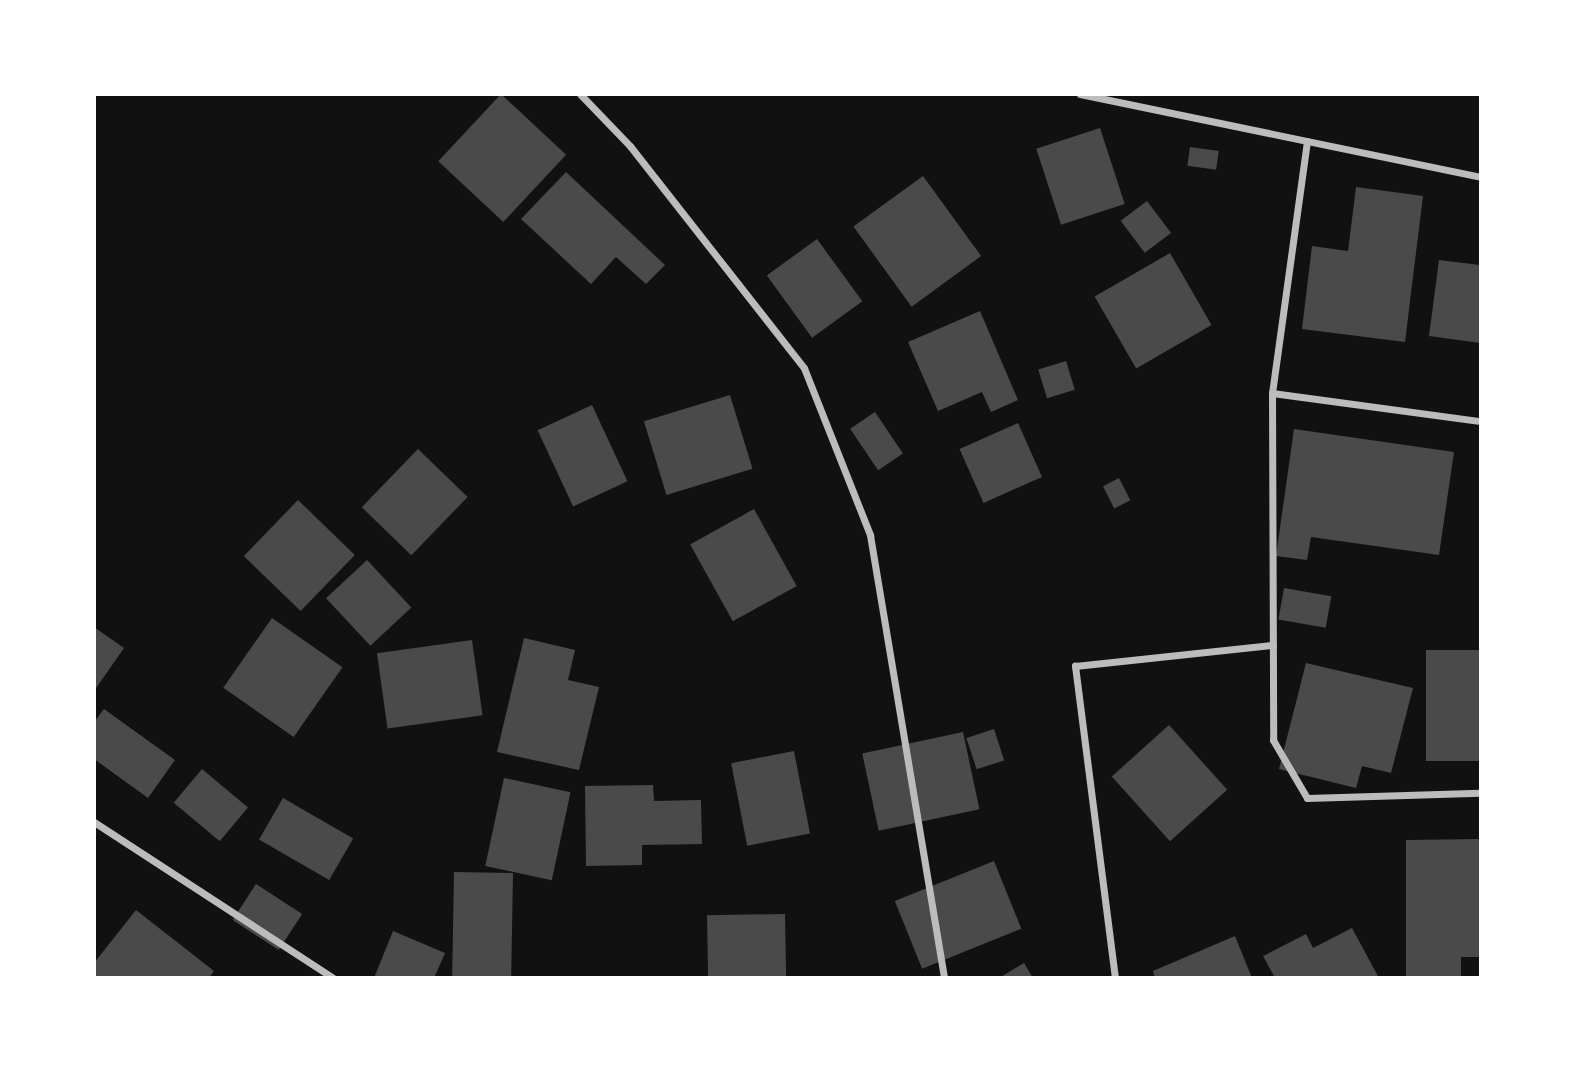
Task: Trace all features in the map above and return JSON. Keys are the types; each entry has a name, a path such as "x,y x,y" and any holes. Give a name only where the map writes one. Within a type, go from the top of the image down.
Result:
{"street":[{"path":"580,94 630,146 804,368 870,535 944,978"},
{"path":"1080,94 1480,177"},
{"path":"1307,141 1272,393 1273,740 1307,798 1480,793"},
{"path":"1272,393 1480,421"},
{"path":"1115,978 1075,666 1273,645"},
{"path":"94,822 333,978"}],"building":[{"path":"501,94 566,155 503,222 438,161"},
{"path":"1100,128 1125,204 1061,225 1036,149"},
{"path":"1190,147 1219,151 1216,170 1187,166"},
{"path":"566,172 665,265 646,284 616,257 591,284 521,219"},
{"path":"923,176 981,256 912,307 853,227"},
{"path":"1356,187 1423,196 1405,342 1302,329 1312,246 1348,251"},
{"path":"1147,201 1171,233 1145,253 1121,221"},
{"path":"817,239 862,301 812,338 767,275"},
{"path":"1170,253 1212,325 1136,368 1095,296"},
{"path":"1439,260 1480,265 1480,343 1429,336"},
{"path":"980,311 1018,400 991,412 982,392 938,411 908,342"},
{"path":"1066,361 1075,390 1047,398 1038,369"},
{"path":"730,395 753,469 666,495 644,421"},
{"path":"592,405 627,481 573,506 538,430"},
{"path":"875,412 903,453 878,470 850,429"},
{"path":"1018,423 1042,477 984,503 960,449"},
{"path":"1294,429 1454,452 1439,555 1311,537 1307,560 1276,556"},
{"path":"418,449 468,497 411,555 362,507"},
{"path":"1119,478 1130,500 1114,508 1103,486"},
{"path":"298,500 355,555 301,611 244,556"},
{"path":"754,509 797,586 733,621 690,544"},
{"path":"367,560 411,608 370,646 326,598"},
{"path":"1284,588 1331,596 1326,628 1278,620"},
{"path":"272,618 342,667 294,737 223,688"},
{"path":"94,627 124,648 94,691"},
{"path":"524,638 575,650 568,680 599,687 579,770 497,752"},
{"path":"472,640 483,715 388,729 377,653"},
{"path":"1426,650 1480,650 1480,761 1426,761"},
{"path":"1306,663 1413,688 1391,773 1362,766 1356,788 1279,769"},
{"path":"104,709 175,760 148,798 94,759 94,722"},
{"path":"1169,725 1227,790 1170,841 1112,777"},
{"path":"994,729 1004,760 977,769 966,738"},
{"path":"963,732 979,809 879,831 862,753"},
{"path":"794,751 810,833 747,846 731,763"},
{"path":"202,769 248,808 220,841 174,803"},
{"path":"504,778 571,792 552,880 485,866"},
{"path":"653,785 654,801 701,800 702,844 642,845 642,865 586,866 585,786"},
{"path":"283,798 353,838 329,880 259,840"},
{"path":"1480,839 1480,957 1461,957 1461,978 1406,978 1406,840"},
{"path":"994,861 1021,929 922,969 895,901"},
{"path":"454,872 513,873 511,978 452,978"},
{"path":"256,884 302,914 279,950 233,920"},
{"path":"136,910 214,971 209,978 99,978 94,974 94,963"},
{"path":"785,914 786,978 708,978 707,915"},
{"path":"1352,928 1379,978 1275,978 1263,956 1306,934 1313,948"},
{"path":"393,931 445,953 434,978 374,978"},
{"path":"1235,936 1252,978 1155,978 1153,971"},
{"path":"1024,963 1033,978 999,978"}]}
